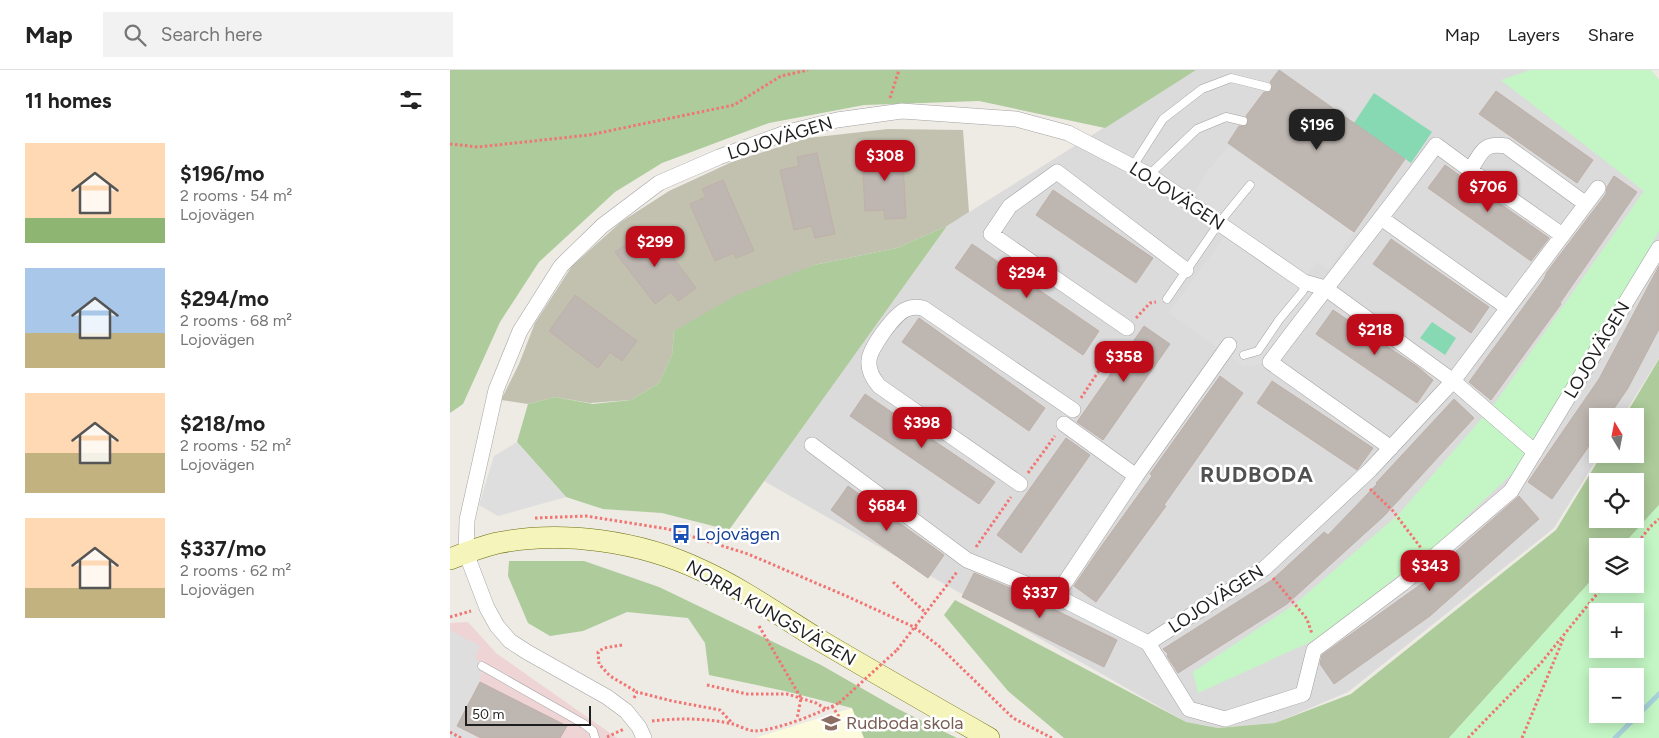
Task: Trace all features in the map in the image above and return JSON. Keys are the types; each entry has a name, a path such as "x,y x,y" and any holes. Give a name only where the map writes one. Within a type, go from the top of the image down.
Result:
{"main road":[{"name":"NORRA KUNGSVÄGEN","path":"458,556 497,544 568,538 626,545 675,559 736,588 881,677 989,738"}],"street":[{"name":"LOJOVÄGEN","path":"458,556 496,390 520,331 561,266 602,226 659,183 719,157 788,132 837,120 902,111 1016,119 1068,134 1133,166 1149,175 1304,282 1325,288 1453,381 1535,452"},
{"path":"1470,170 1485,148 1497,145 1506,146 1586,204"},
{"path":"1391,448 1270,362 1436,146 1562,235"},
{"path":"1127,328 991,234 1010,206 1057,172 1186,270"},
{"name":"LOJOVÄGEN","path":"1148,643 1265,568 1391,448 1453,381 1598,188"},
{"path":"1381,218 1508,308"},
{"name":"LOJOVÄGEN","path":"1314,650 1403,583 1511,491 1659,248"},
{"path":"1020,484 879,386 870,370 868,362 870,352 898,315 907,309 923,308 1073,410"},
{"path":"1056,596 1136,476 1230,345"},
{"path":"1064,424 1136,476"},
{"path":"812,445 966,560 1056,596 1148,643 1189,709 1225,719 1303,694 1314,650"},
{"path":"458,556 497,626 510,641 607,697 626,711 640,727 644,738"}],"lane":[{"path":"1133,166 1163,119 1202,88 1230,78 1267,87"},
{"path":"1149,175 1197,129 1226,117 1243,121"},
{"path":"1167,299 1219,223 1250,185"},
{"path":"1244,356 1258,351 1303,291 1304,282"},
{"path":"482,666 584,724 593,731 595,738"}],"path":[{"path":"450,144 478,148 589,135 734,105 781,76 808,70"},
{"path":"886,113 899,70"},
{"path":"1360,479 1393,511 1430,560"},
{"path":"1641,538 1659,519"},
{"path":"1265,568 1307,619 1312,633 1314,650"},
{"path":"893,582 926,612"},
{"path":"1468,738 1541,663 1598,593"},
{"path":"450,617 487,608"},
{"path":"759,626 801,698 797,720"},
{"path":"1522,738 1566,633"},
{"path":"622,645 604,648 598,652 599,664 610,676 637,692 720,710 734,724"},
{"path":"652,721 675,718 698,719 734,724 754,731 797,720 840,702 898,650"},
{"path":"707,685 747,694 787,694 826,709"},
{"path":"626,711 637,692"},
{"path":"832,706 840,718"},
{"path":"605,738 624,729"},
{"path":"450,732 454,736 461,738"}],"shaded area":[{"path":"1196,70 1651,70 1659,80 1659,358 1628,408 1589,408 1589,463 1594,463 1554,528 1348,692 1275,723 1218,728 1186,722 764,481 947,226"},
{"path":"888,129 963,130 969,212 947,226 897,248 814,265 674,331 672,355 659,383 631,400 590,403 555,397 528,404 501,400 519,364 535,323 572,266 621,222 669,191 734,161 808,138"},
{"path":"1229,146 1354,232 1328,270 1317,262 1308,274 1312,293 1261,364 1244,367 1169,313 1224,237 1194,193 1210,168"},
{"path":"517,442 566,497 498,516 479,505 494,456"},
{"path":"468,622 496,653 617,738 450,738 450,623"},
{"path":"450,630 480,646 475,657 482,666 480,682 458,726 478,738 450,738"},
{"name":"Rudboda skola","path":"852,708 864,738 755,738"}],"green space":[{"path":"450,70 1196,70 1105,128 979,101 864,105 769,123 662,163 615,192 539,262 500,322 463,404 450,413"},
{"path":"1530,70 1651,70 1659,80 1659,231 1628,290 1517,469 1429,552 1317,639 1198,693 1193,672 1295,604 1399,514 1495,403 1644,191 1501,80"},
{"path":"1374,93 1432,132 1411,163 1354,123"},
{"path":"947,226 729,530 662,513 603,509 566,497 517,442 528,404 555,397 593,404 631,400 659,383 672,355 674,331 737,295 814,265 897,248"},
{"path":"1432,322 1456,338 1445,355 1420,338"},
{"path":"1659,359 1659,505 1644,522 1644,473 1590,473 1597,463 1644,463 1644,408 1630,408"},
{"path":"1589,475 1589,528 1638,528 1629,538 1589,538 1589,583 1449,738 1064,738 1008,691 944,615 955,600 1186,722 1218,728 1275,723 1351,694 1556,530"},
{"path":"1659,505 1659,738 1449,738 1589,583 1589,593 1644,593 1644,538 1629,538 1638,528 1644,528 1644,522"},
{"path":"509,561 584,561 659,587 821,665 898,709 957,738 864,738 852,708 709,675 705,643 688,618 627,612 583,631 550,636 528,623 508,576"}],"building":[{"path":"1279,70 1405,159 1354,232 1228,143 1239,126 1247,124 1246,116 1264,92 1271,91 1272,86 1270,82"},
{"path":"1496,91 1593,160 1577,183 1479,114"},
{"path":"902,144 906,218 885,219 884,210 865,211 862,156 882,155 882,145"},
{"path":"817,153 835,234 815,238 812,226 794,230 780,170 799,166 797,157"},
{"path":"1445,165 1549,238 1531,261 1428,188"},
{"path":"1614,176 1637,192 1561,304 1491,400 1469,382 1544,279 1547,272 1606,194 1607,187"},
{"path":"723,180 754,251 736,258 734,253 715,261 690,204 706,197 702,189"},
{"path":"1053,190 1153,258 1136,283 1036,215"},
{"path":"652,229 696,288 678,301 671,292 655,304 615,252 632,240 634,243"},
{"path":"1391,239 1489,307 1471,333 1373,264"},
{"path":"972,244 1099,331 1083,355 955,268"},
{"path":"1659,266 1659,329 1628,388 1614,408 1589,408 1589,446 1552,499 1528,482 1599,379"},
{"path":"575,295 637,341 622,361 610,352 598,368 549,331"},
{"path":"1333,310 1418,367 1433,380 1417,403 1316,334"},
{"path":"919,318 1045,408 1029,431 902,342"},
{"path":"1144,326 1170,344 1103,440 1077,422"},
{"path":"1220,376 1243,393 1164,505 1166,506 1096,602 1074,586 1152,476 1150,474"},
{"path":"1272,381 1373,448 1357,470 1257,403"},
{"path":"865,394 995,482 979,504 850,416"},
{"path":"1454,399 1474,418 1384,516 1287,604 1178,673 1167,656 1168,654 1163,649 1272,580 1324,532 1328,535"},
{"path":"1066,438 1090,455 1021,553 997,535"},
{"path":"848,486 944,555 928,578 831,510"},
{"path":"1519,496 1539,519 1430,616 1334,684 1320,664 1322,655 1431,577 1429,575"},
{"path":"974,573 1008,587 1117,640 1104,667 962,597"},
{"path":"480,682 567,726 560,738 481,738 457,726"}],"waterway":[{"path":"1615,738 1659,694"}],"place":[{"name":"Lojovägen","path":"681,534"},
{"name":"Rudboda skola","path":"831,723"}],"district":[{"name":"RUDBODA","path":"1257,474"}]}
